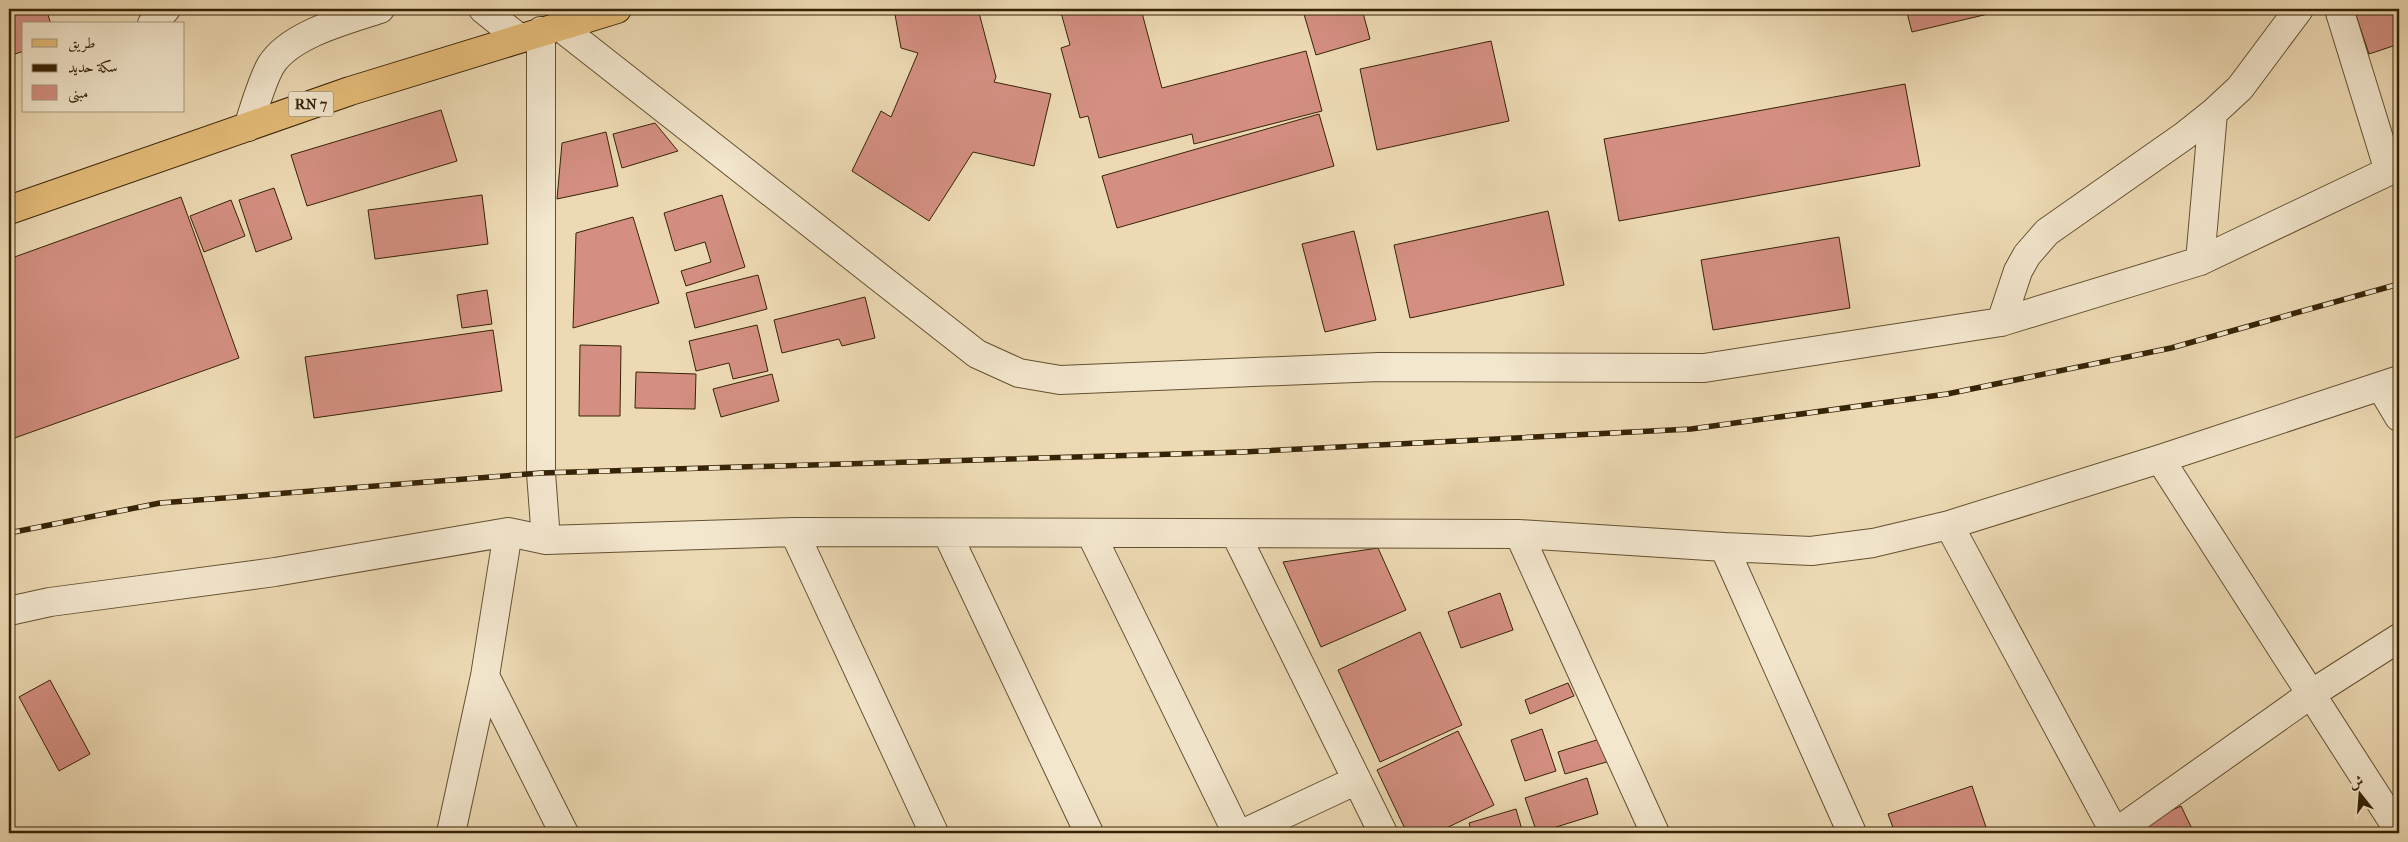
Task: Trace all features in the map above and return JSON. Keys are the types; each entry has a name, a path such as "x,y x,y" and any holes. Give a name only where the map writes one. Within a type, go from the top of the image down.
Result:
{"main road":[{"name":"RN 7","path":"9,210 350,91 617,9"}],"street":[{"path":"154,22 166,9"},
{"path":"248,126 271,64 290,45 325,28 380,9"},
{"path":"483,9 540,32 977,354 1019,372 1060,380 1378,367 1704,368 2001,322 2200,261 2394,167 2339,9"},
{"path":"2001,322 2018,271 2027,255 2047,232 2214,113 2240,88 2299,9"},
{"path":"540,32 541,473 546,540"},
{"path":"2200,261 2214,113"},
{"path":"9,610 50,602 275,572 508,532 546,540 794,532 1519,534 1724,547 1811,550 1873,543 1949,525 2160,459 2390,383 2399,417"},
{"path":"2160,459 2399,831"},
{"path":"1949,525 2115,833 2312,694 2399,638"},
{"path":"452,833 485,676 508,532"},
{"path":"794,532 934,833"},
{"path":"948,533 1089,833"},
{"path":"1091,534 1238,833"},
{"path":"1236,534 1383,833"},
{"path":"1519,534 1655,833"},
{"path":"1724,547 1852,833"},
{"path":"485,676 564,833"},
{"path":"1244,833 1357,780"}],"building":[{"path":"9,9 46,9 50,22 22,22 22,52 9,56"},
{"path":"894,9 978,9 996,77 994,82 1051,94 1034,166 973,152 929,221 852,171 881,111 891,117 918,53 901,48"},
{"path":"1060,9 1141,9 1162,88 1306,51 1322,111 1194,144 1192,134 1099,158 1088,116 1080,118 1061,48 1070,45"},
{"path":"1310,9 1362,9 1370,39 1316,55 1303,11"},
{"path":"1906,9 2009,9 1912,32"},
{"path":"2354,9 2399,9 2399,44 2369,54"},
{"path":"1491,41 1509,121 1377,150 1360,69"},
{"path":"1905,84 1920,166 1619,221 1604,139"},
{"path":"441,110 457,161 307,206 291,155"},
{"path":"1319,114 1334,166 1117,228 1102,176"},
{"path":"655,123 678,151 622,168 613,134"},
{"path":"606,132 618,186 557,199 562,143"},
{"path":"274,188 292,239 256,252 239,200"},
{"path":"482,195 488,244 375,259 368,210"},
{"path":"722,195 745,267 686,286 681,271 711,262 705,242 675,251 664,213"},
{"path":"181,197 239,358 9,440 9,259"},
{"path":"231,200 245,236 204,252 190,216"},
{"path":"1548,211 1564,285 1410,318 1394,245"},
{"path":"633,217 659,303 573,328 576,233"},
{"path":"1354,231 1376,320 1325,332 1302,244"},
{"path":"1839,237 1850,308 1713,330 1701,260"},
{"path":"758,275 767,309 695,328 686,293"},
{"path":"487,290 492,324 462,328 457,295"},
{"path":"865,297 875,338 842,346 839,339 782,353 774,320"},
{"path":"757,325 768,371 733,379 729,363 696,371 689,341"},
{"path":"493,330 502,391 314,418 305,357"},
{"path":"580,345 621,346 620,416 579,416"},
{"path":"636,372 696,374 695,409 635,408"},
{"path":"772,374 779,401 721,417 713,389"},
{"path":"1378,548 1406,610 1321,647 1283,562"},
{"path":"1500,593 1513,630 1461,648 1448,612"},
{"path":"1420,632 1462,725 1380,762 1338,670"},
{"path":"50,680 90,754 59,771 19,697"},
{"path":"1568,683 1574,696 1530,714 1525,700"},
{"path":"1542,729 1556,771 1525,781 1511,740"},
{"path":"1458,731 1494,805 1436,833 1407,833 1377,770"},
{"path":"1603,738 1610,761 1565,774 1558,752"},
{"path":"1587,778 1598,814 1537,833 1525,798"},
{"path":"1972,786 1988,833 1895,833 1888,814"},
{"path":"2181,806 2194,833 2136,833 2133,828"},
{"path":"1516,809 1523,833 1472,833 1469,823"}],"railway":[{"path":"9,533 160,503 541,473 1243,452 1691,429 1947,394 2171,348 2399,284"}]}
